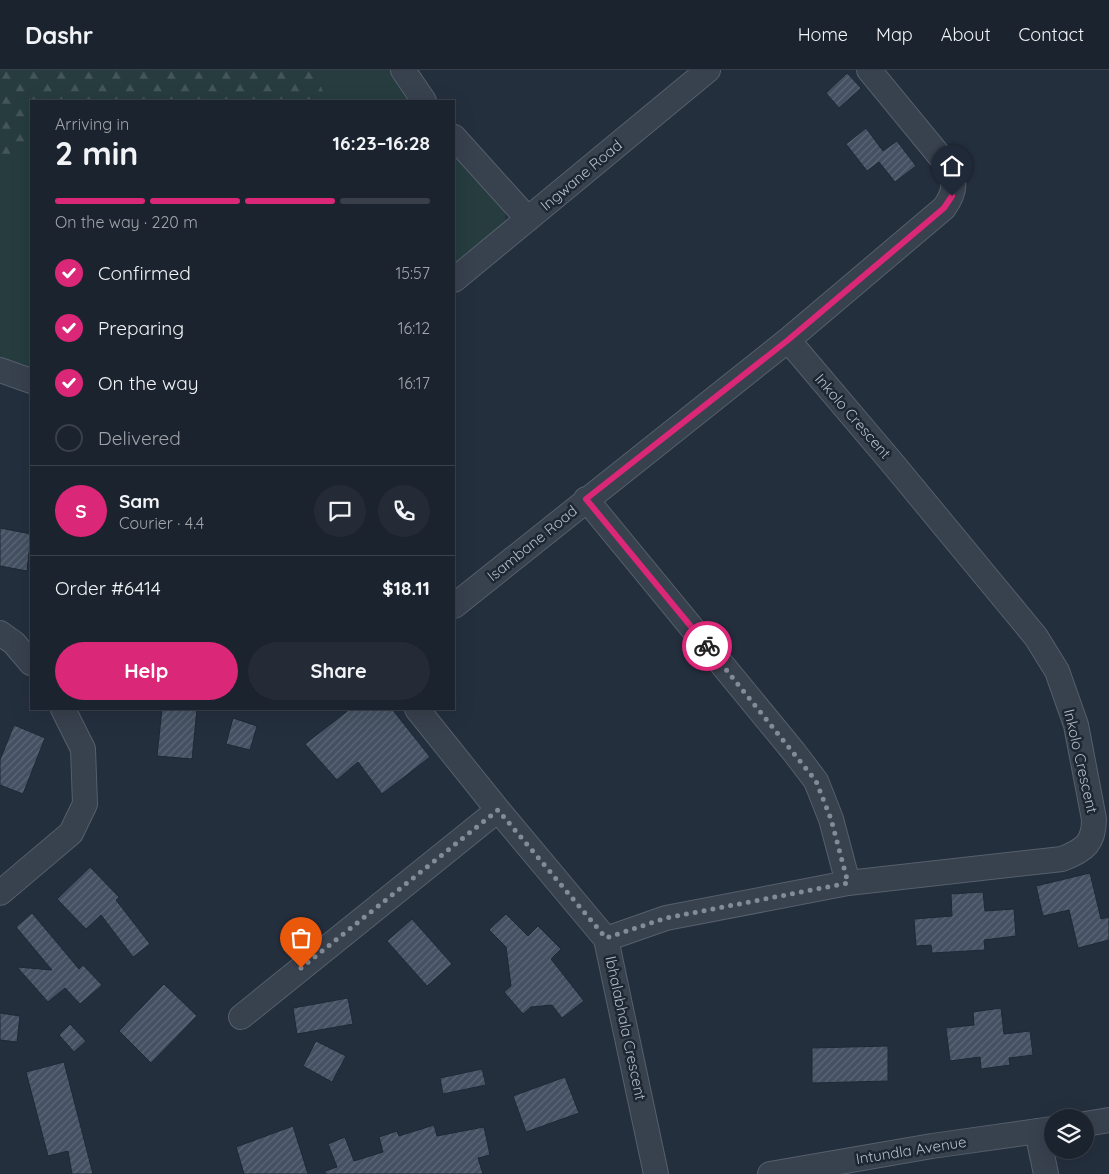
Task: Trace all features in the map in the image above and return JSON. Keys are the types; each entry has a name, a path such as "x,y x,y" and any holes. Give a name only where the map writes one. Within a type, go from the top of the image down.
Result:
{"street":[{"path":"403,70 423,100"},
{"name":"Ingwane Road","path":"455,279 708,70"},
{"name":"Isambane Road","path":"455,605 788,340 944,208 952,196 954,185 951,174 943,160 869,70"},
{"path":"455,138 528,219"},
{"name":"Inkolo Crescent","path":"606,938 666,918 848,883 1062,859 1076,853 1087,845 1094,834 1094,818 1076,725 1057,671 1036,637 788,340"},
{"path":"0,370 30,381"},
{"path":"586,499 816,781 831,819 848,883"},
{"path":"0,633 14,643 30,662"},
{"path":"0,893 71,833 84,804 83,749 64,710"},
{"name":"Ibhalabhala Crescent","path":"418,710 498,810 606,938 656,1174"},
{"path":"241,1017 498,810"},
{"path":"1094,1122 1109,1120"},
{"name":"Intundla Avenue","path":"770,1174 932,1146 1044,1130"},
{"path":"1046,1159 1046,1174"}],"green space":[{"path":"0,70 396,70 416,100 30,100 30,375 0,365"},
{"path":"0,70 314,70 327,100 30,100 30,155 16,156 0,173"},
{"path":"455,147 504,200 506,224 455,270"}],"building":[{"path":"847,73 861,88 839,108 826,93"},
{"path":"866,128 883,151 897,141 916,166 895,182 879,162 867,171 846,144"},
{"path":"0,528 30,534 27,571 0,566"},
{"path":"162,710 197,710 192,759 157,756"},
{"path":"349,710 393,710 430,757 382,794 358,762 337,780 305,744"},
{"path":"233,718 257,726 250,750 226,744"},
{"path":"14,725 45,738 23,794 0,785 0,760"},
{"path":"90,867 119,897 116,900 150,944 133,957 101,915 86,929 57,899"},
{"path":"1090,873 1101,919 1109,917 1109,940 1078,948 1069,910 1043,916 1036,886"},
{"path":"983,892 985,911 1014,909 1016,936 984,940 985,950 932,953 931,945 916,946 914,919 952,916 951,894"},
{"path":"32,913 79,969 83,965 102,985 80,1004 65,988 48,1002 17,967 52,970 16,927"},
{"path":"506,914 528,936 538,926 561,949 551,959 584,1001 562,1018 552,1005 531,1007 523,1014 504,992 511,986 506,947 489,930"},
{"path":"412,919 452,964 427,986 387,941"},
{"path":"164,984 197,1016 151,1063 119,1031"},
{"path":"348,998 353,1024 297,1034 293,1008"},
{"path":"1001,1008 1004,1034 1030,1031 1033,1055 1009,1058 1010,1065 981,1069 980,1057 950,1061 946,1028 974,1025 973,1012"},
{"path":"0,1013 20,1016 17,1042 0,1040"},
{"path":"70,1024 86,1041 74,1052 59,1035"},
{"path":"316,1041 346,1056 332,1082 303,1066"},
{"path":"888,1046 888,1081 812,1083 812,1048"},
{"path":"64,1062 93,1174 72,1174 68,1151 48,1156 26,1072"},
{"path":"482,1069 486,1085 443,1094 440,1078"},
{"path":"565,1077 579,1113 526,1132 513,1096"},
{"path":"434,1125 437,1136 484,1127 490,1155 478,1158 483,1174 325,1174 325,1171 337,1167 328,1144 345,1137 354,1161 383,1152 379,1137 397,1131 399,1136"},
{"path":"293,1126 308,1174 244,1174 236,1147"}],"way so far":[{"path":"301,968 498,810 606,938 666,918 848,883 831,819 816,781 707,646"}],"route":[{"path":"707,646 586,499 788,340 944,208 952,196"}]}
